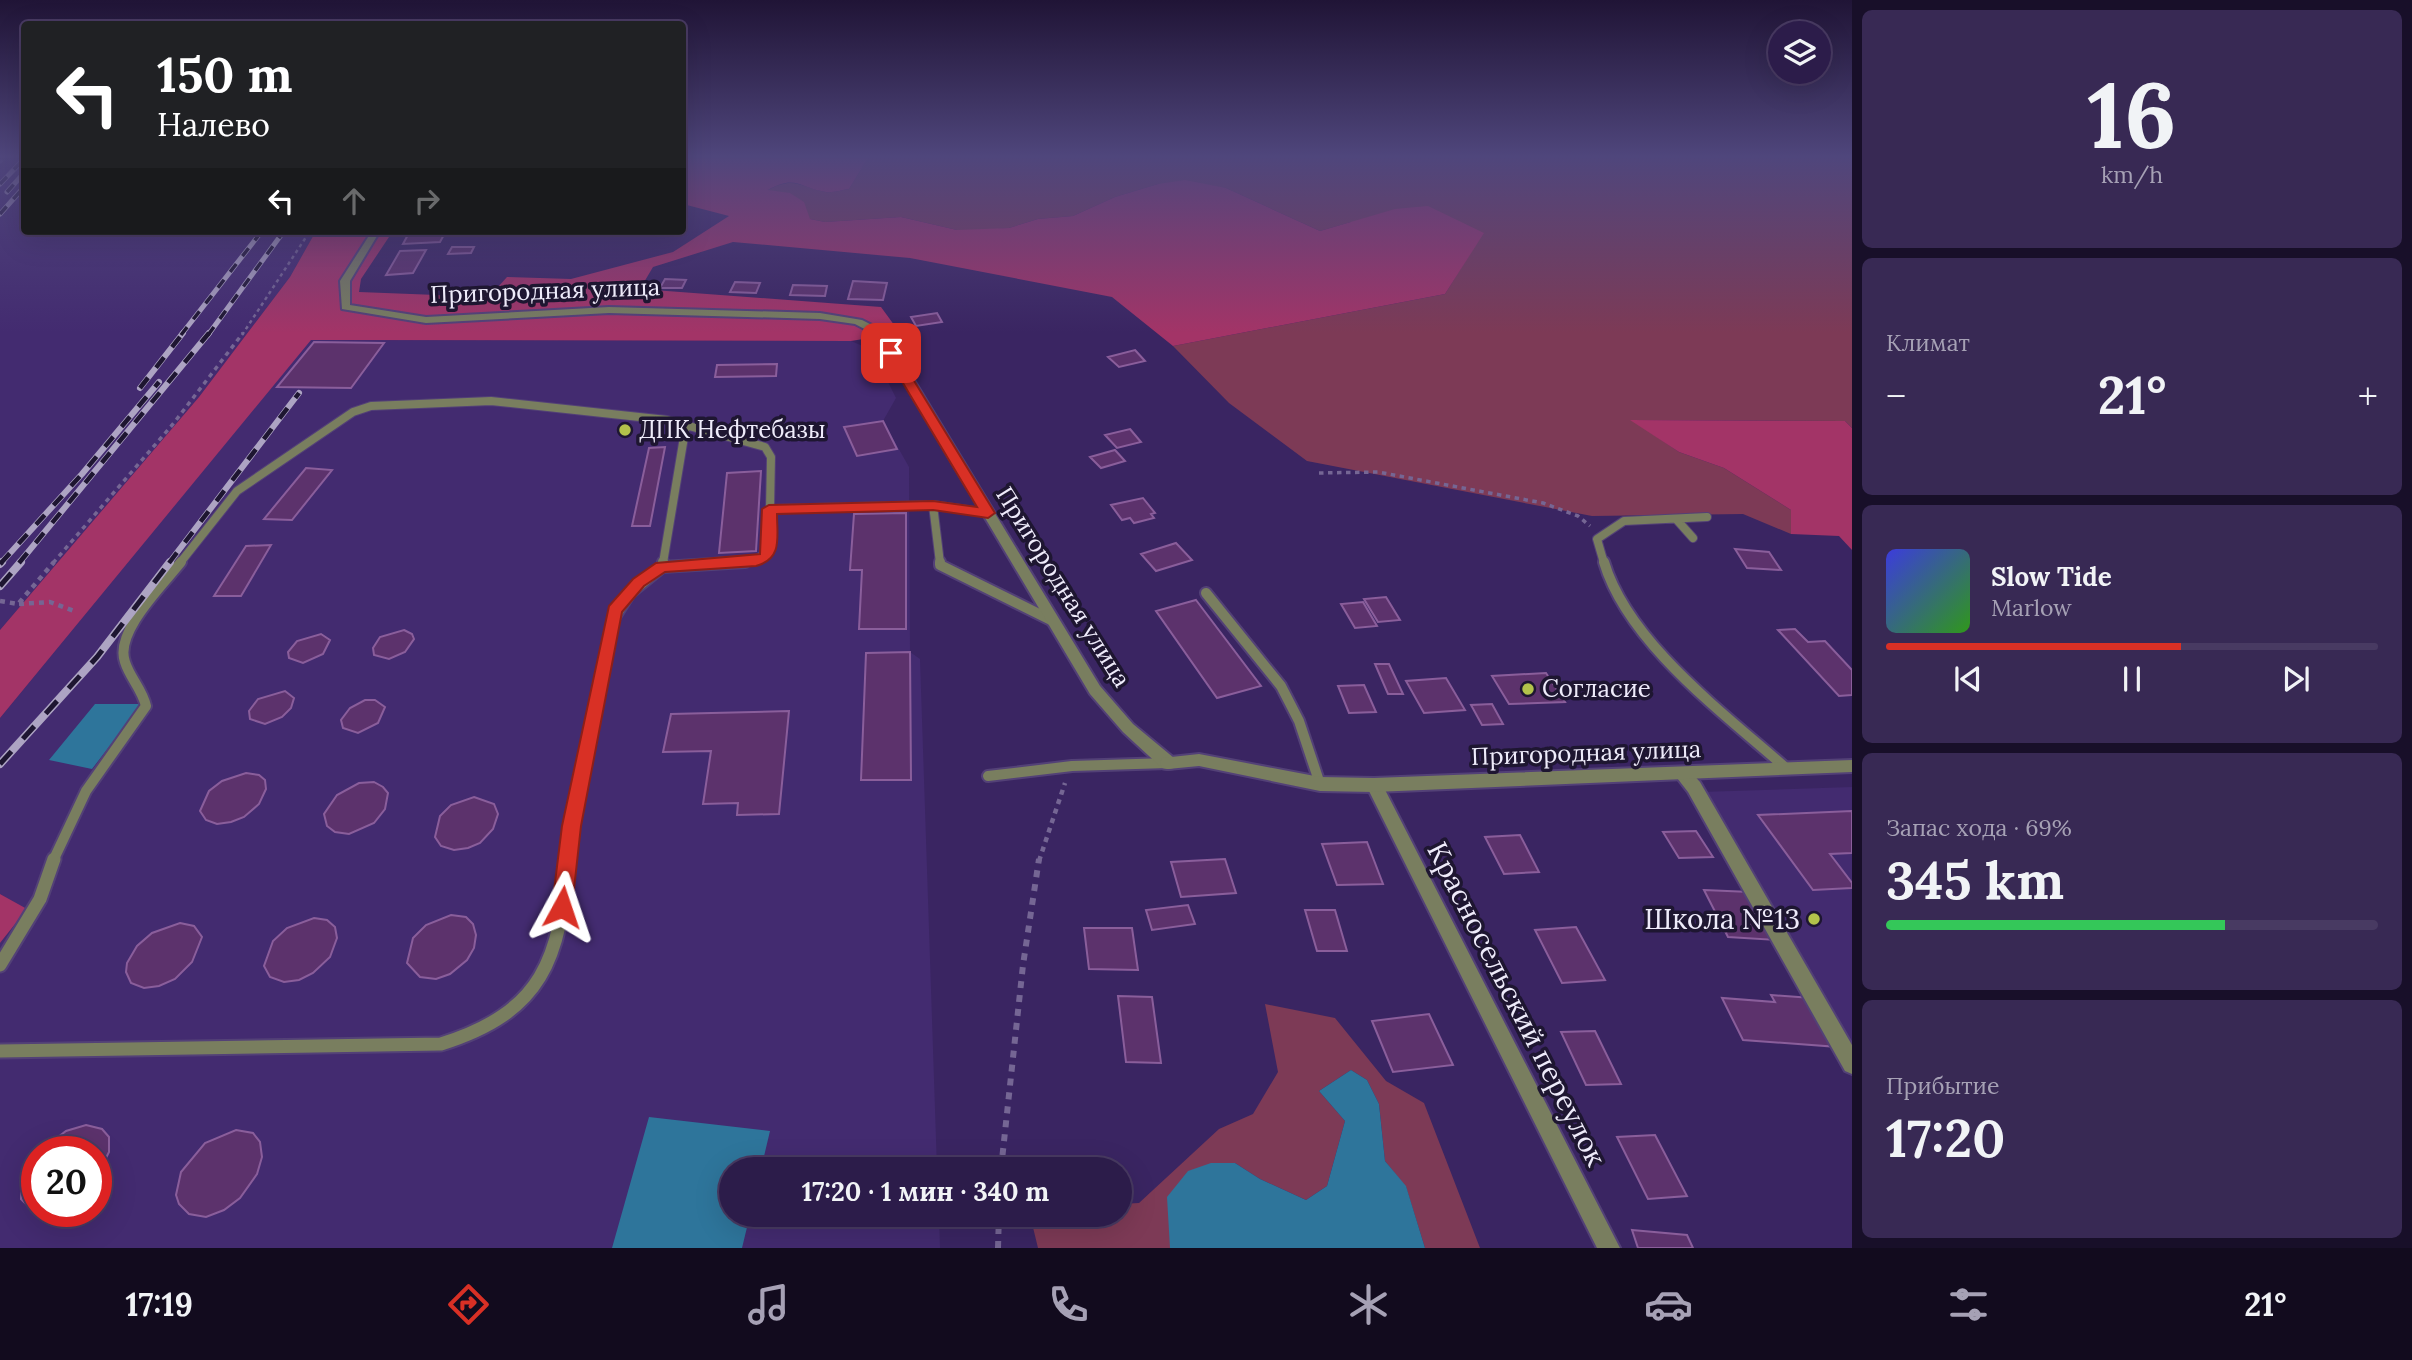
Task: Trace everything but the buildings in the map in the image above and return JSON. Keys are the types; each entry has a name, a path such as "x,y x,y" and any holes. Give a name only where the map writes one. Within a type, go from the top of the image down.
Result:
{"street":[{"name":"Пригородная улица","path":"374,235 345,281 345,307 426,320 609,310 850,318 868,325 880,333 1095,690 1128,728 1168,763 1199,760 1320,784 1374,785 1852,766"},
{"path":"1682,774 1694,787 1852,1064"},
{"name":"Красносельский переулок","path":"1374,785 1609,1248"}],"lane":[{"path":"0,965 40,899 61,840 86,792 146,706 144,694 123,662 122,644 130,628 230,498 246,484 353,412 371,406 491,401 667,420 765,447 771,457 769,552 765,558 756,561 662,567 639,582 614,610 571,826 558,938 552,957 534,989 498,1021 471,1036 441,1044 0,1051"},
{"path":"662,567 686,425"},
{"path":"769,509 933,505 988,513"},
{"path":"933,505 940,565 1051,620"},
{"path":"1707,517 1624,521 1597,539 1611,583 1646,635 1695,685 1787,769"},
{"path":"1677,520 1693,538"},
{"path":"1206,593 1281,686 1299,721 1320,784"},
{"path":"988,776 1072,766 1168,763"}],"path":[{"path":"18,604 192,397 284,277 308,235"},
{"path":"1319,473 1378,472 1543,503 1578,516 1590,526 1597,539"},
{"path":"0,601 18,604 50,602 74,611"},
{"path":"1002,1157 1023,965 1039,860 1072,766"},
{"path":"998,1248 999,1227"}],"shaded area":[{"path":"0,216 21,216 21,235 314,235 290,277 199,397 0,630"},
{"path":"729,216 809,216 810,219 825,222 901,217 957,230 1009,228 1038,219 1070,216 1288,216 1320,231 1370,216 1449,216 1484,233 1445,294 1173,346 1112,297 910,258 733,242 653,267 640,289 881,307 900,333 851,341 311,340 0,718 0,630 199,397 290,277 314,235 390,235 361,279 359,292 489,297 507,277 571,279 673,252"},
{"path":"806,216 1070,216 1038,219 1009,228 986,230 957,230 901,217 825,222"},
{"path":"1288,216 1852,216 1852,428 1845,421 1632,420 1679,452 1724,468 1791,510 1791,534 1743,514 1592,516 1307,461 1229,403 1173,346 1445,294 1483,233 1351,222 1320,231"},
{"path":"310,340 851,341 872,350 896,398 883,421 909,467 910,652 920,659 937,1157 719,1157 719,1227 939,1227 940,1248 0,1248 0,943 26,909 0,894 0,718"},
{"path":"1630,420 1845,421 1852,428 1852,550 1839,536 1791,534 1791,510 1724,468 1679,452"},
{"name":"Школа №13","path":"1852,787 1852,1046 1701,792"},
{"path":"0,894 27,909 0,943"},
{"path":"1265,1004 1335,1018 1386,1081 1424,1103 1480,1248 1425,1248 1406,1187 1385,1161 1379,1104 1367,1080 1351,1070 1319,1091 1345,1121 1327,1186 1306,1200 1260,1179 1235,1163 1170,1248 1038,1248 1033,1227 1132,1227 1132,1203 1139,1203 1219,1129 1253,1114 1278,1072"}],"water":[{"path":"95,704 142,704 92,769 49,760"},
{"path":"1351,1070 1367,1080 1379,1104 1385,1161 1406,1186 1425,1248 1170,1248 1167,1197 1188,1171 1211,1163 1235,1163 1260,1179 1306,1200 1327,1186 1345,1121 1319,1091"},
{"path":"649,1117 770,1131 764,1157 719,1157 719,1227 747,1227 742,1248 612,1248"}],"railway":[{"path":"181,335 259,235"},
{"path":"208,335 281,235"},
{"path":"140,388 183,333"},
{"path":"19,563 209,333"},
{"path":"1,563 82,474 159,382"},
{"path":"169,563 299,393"},
{"path":"0,586 21,562"},
{"path":"0,764 97,657 170,562"}],"place":[{"name":"ДПК Нефтебазы","path":"625,430"},
{"name":"Согласие","path":"1528,689"},
{"name":"Школа №13","path":"1814,919"}],"route":[{"path":"562,907 571,826 614,610 639,582 662,567 756,561 765,558 769,552 769,509 933,505 988,513 891,353"}]}
